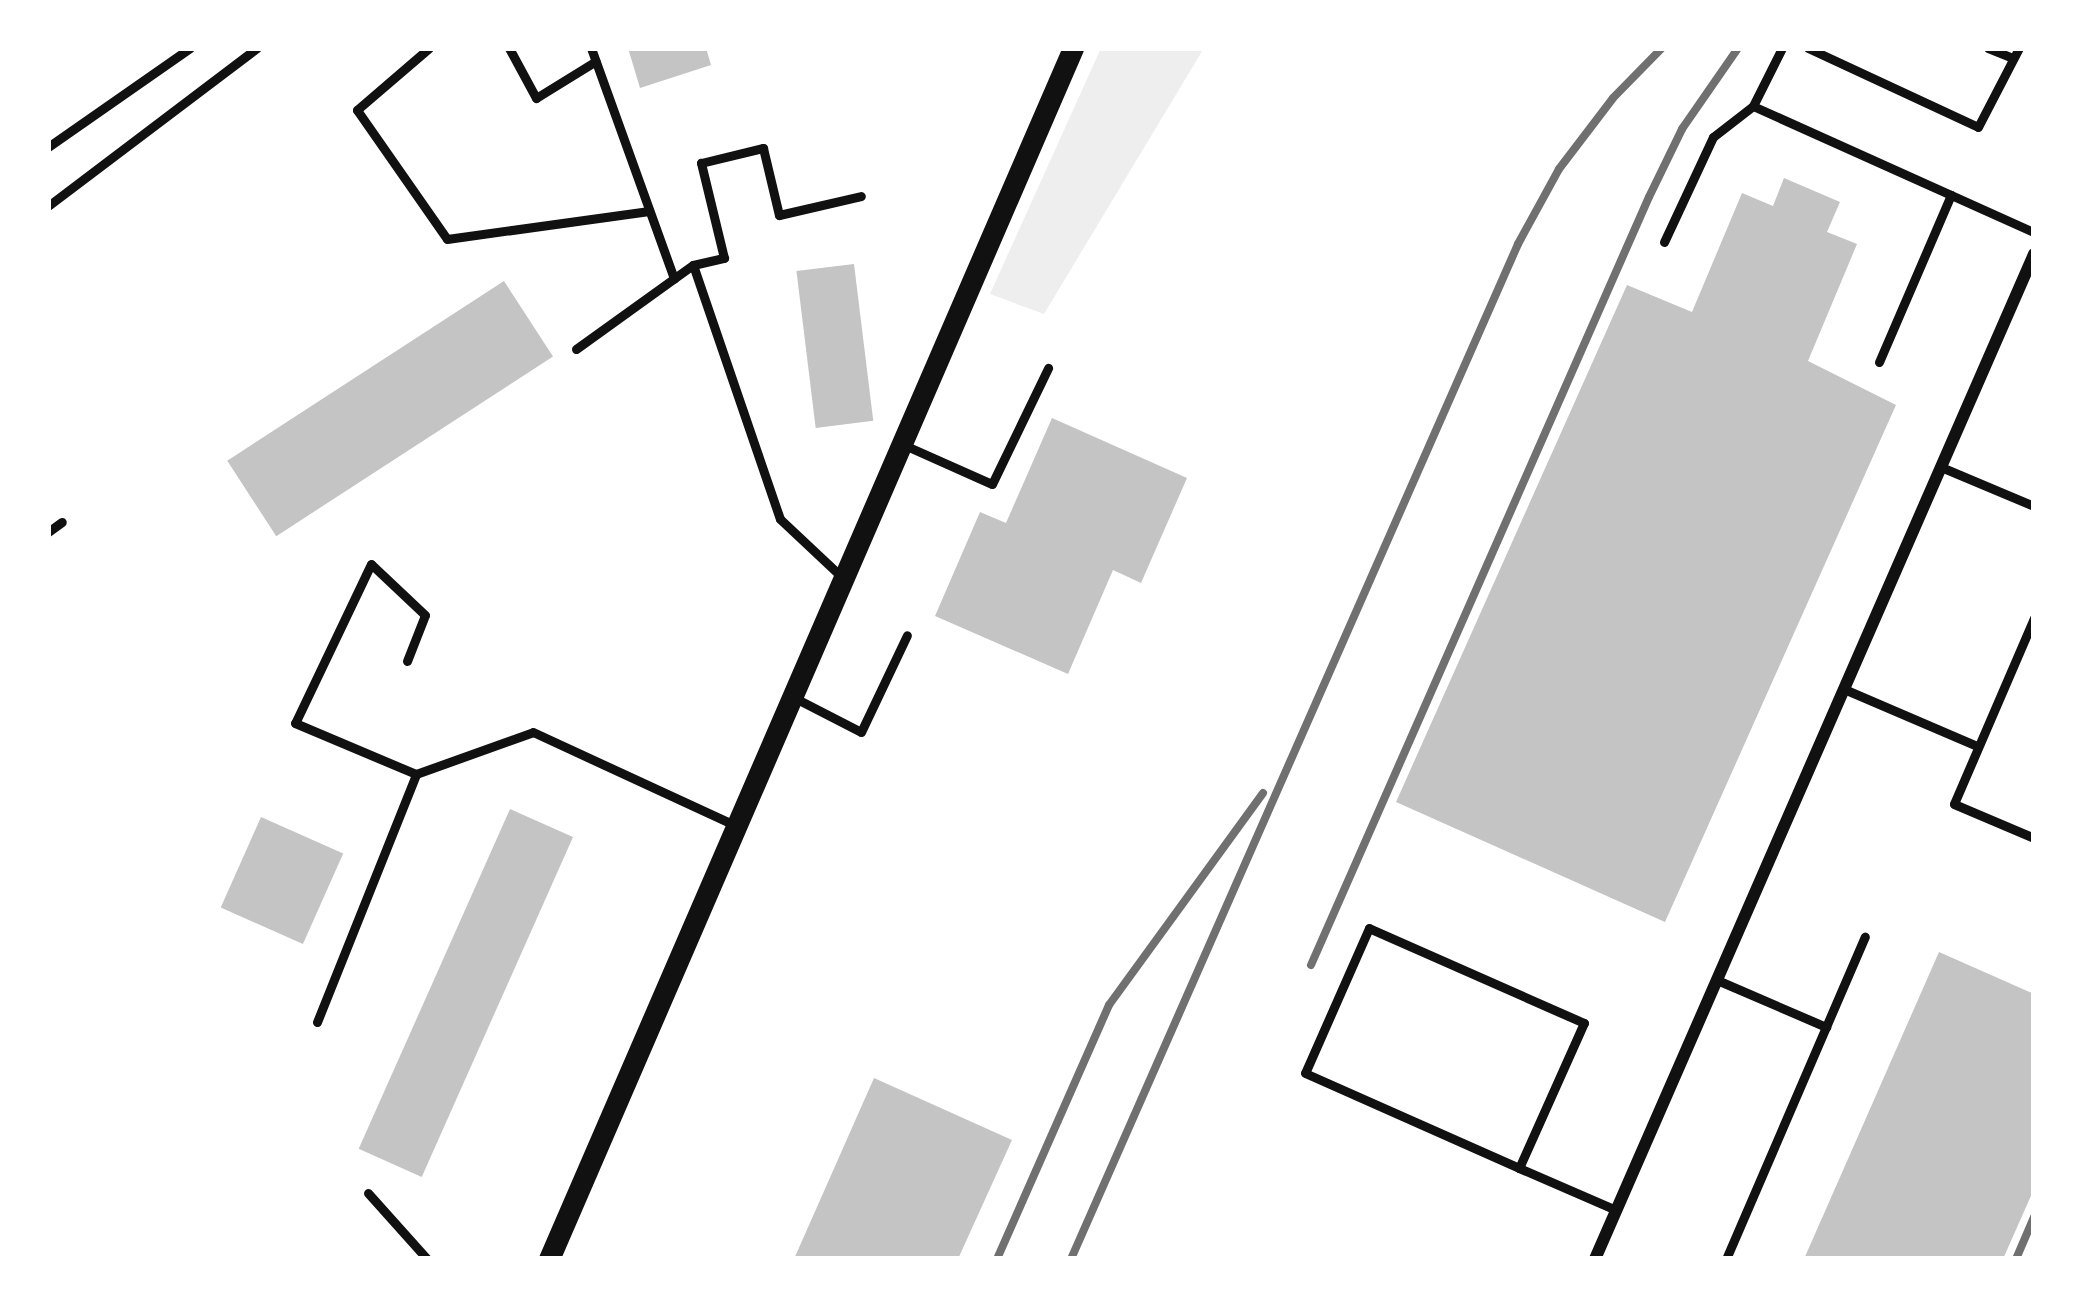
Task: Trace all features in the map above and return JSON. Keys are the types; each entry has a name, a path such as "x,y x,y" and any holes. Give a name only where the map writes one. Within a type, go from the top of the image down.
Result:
{"street":[{"path":"549,1259 1073,48"},
{"path":"1595,1259 2034,255"}],"lane":[{"path":"48,147 190,48"},
{"path":"48,206 257,48"},
{"path":"429,48 358,110 447,238 649,211"},
{"path":"509,48 536,98 596,61"},
{"path":"591,48 674,279"},
{"path":"1664,242 1712,137 1754,106 1782,48"},
{"path":"1808,48 1978,127 2016,53 1988,48"},
{"path":"1754,106 2034,232"},
{"path":"576,349 693,265 724,257 701,163 763,148 778,215 861,196"},
{"path":"1879,362 1951,195"},
{"path":"693,265 780,519 844,579"},
{"path":"902,444 992,484 1048,368"},
{"path":"1941,467 2034,506"},
{"path":"48,532 62,522"},
{"path":"407,661 425,615 371,564 295,722 416,773 533,732 736,826"},
{"path":"2034,618 1954,804 2034,838"},
{"path":"793,697 861,732 907,635"},
{"path":"1844,689 1977,746"},
{"path":"317,1022 416,773"},
{"path":"1519,1168 1584,1023 1369,928 1305,1073 1519,1168 1616,1210"},
{"path":"1726,1259 1865,937"},
{"path":"1717,980 1826,1027"},
{"path":"368,1193 427,1259"}],"shaded area":[{"path":"1101,48 1204,48 1044,314 990,294"}],"building":[{"path":"628,48 706,48 711,65 640,88"},
{"path":"1784,178 1840,202 1827,232 1857,244 1808,361 1896,405 1665,922 1396,802 1627,285 1692,312 1742,193 1773,206"},
{"path":"854,264 873,421 816,428 796,271"},
{"path":"504,281 553,356 276,536 227,461"},
{"path":"1052,418 1187,478 1141,583 1113,570 1068,674 935,616 980,512 1006,523"},
{"path":"510,809 573,837 422,1177 359,1149"},
{"path":"261,817 343,854 303,944 221,907"},
{"path":"1939,952 2034,994 2034,1189 2003,1259 1804,1259"},
{"path":"874,1078 1012,1140 958,1259 794,1259"}],"railway":[{"path":"1071,1259 1518,244 1559,169 1613,98 1662,48"},
{"path":"1311,965 1649,197 1682,129 1738,48"},
{"path":"997,1259 1109,1005 1263,793"},
{"path":"2016,1259 2034,1217"}]}
